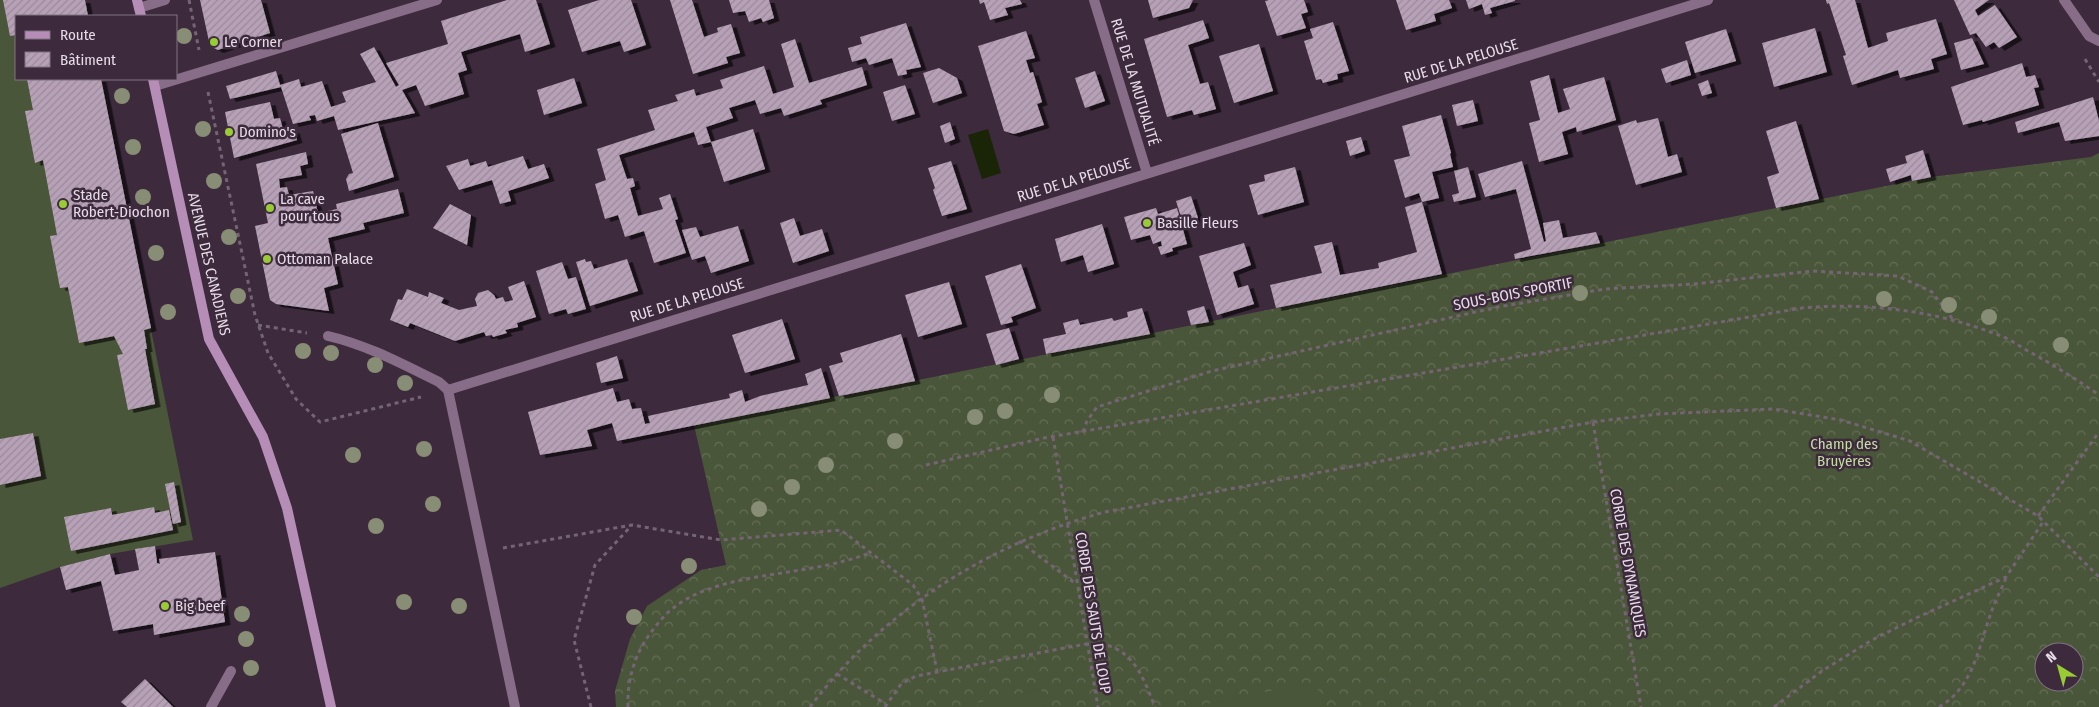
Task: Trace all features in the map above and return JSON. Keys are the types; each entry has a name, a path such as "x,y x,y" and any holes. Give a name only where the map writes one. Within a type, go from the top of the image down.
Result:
{"main road":[{"name":"AVENUE DES CANADIENS","path":"154,83 209,339 263,437 282,492 331,707"}],"street":[{"path":"139,8 164,0"},
{"path":"178,76 437,0"},
{"name":"RUE DE LA MUTUALITÉ","path":"1094,0 1147,173"},
{"name":"RUE DE LA PELOUSE","path":"448,390 1708,0"},
{"path":"2064,0 2089,36 2099,41"},
{"path":"328,336 371,349 439,382 448,390 515,707"},
{"path":"211,707 231,670"}],"path":[{"path":"189,0 201,55"},
{"path":"2080,52 2099,82"},
{"path":"208,92 258,325 268,353 296,399 320,422 448,390"},
{"name":"SOUS-BOIS SPORTIF","path":"1083,432 1087,421 1097,407 1212,371 1498,307 1605,289 1694,284 1813,271 1898,276 1932,292 1954,321"},
{"path":"926,465 1053,437 1802,308 1832,306 1893,309 1938,316 2002,336 2059,368 2099,395"},
{"path":"258,325 328,336"},
{"path":"810,707 837,674 899,614 982,560 1019,541 1067,522 1105,512 1593,422 1658,414 1772,409 1841,420 1910,441 2038,516 2099,577"},
{"name":"CORDE DES DYNAMIQUES","path":"1593,422 1642,707"},
{"path":"2038,516 2099,432"},
{"name":"CORDE DES SAUTS DE LOUP","path":"1053,437 1098,707"},
{"path":"1939,707 1949,701 1970,676 1992,609 2006,577 2043,522"},
{"path":"502,548 632,525 721,540 841,530 913,585 922,599 937,671"},
{"path":"591,707 574,640 595,564 632,525"},
{"path":"1019,541 1077,584"},
{"path":"628,707 628,692 634,661 645,641 672,608 714,587 844,562 870,553"},
{"path":"1774,707 1822,672 1872,640 2006,577"},
{"path":"837,674 886,706 902,684 916,676 1086,644 1106,645 1119,651 1135,664 1146,683 1155,707"}],"green space":[{"name":"Stade Robert-Diochon","path":"0,0 85,0 88,15 15,15 15,80 101,80 193,540 110,554 60,567 0,588"},
{"name":"Champ des Bruyères","path":"2099,153 2099,707 616,707 615,691 630,639 647,606 701,570 726,565 694,425 1931,177 2091,157"},
{"path":"1311,683 1324,696 1325,707 1192,707"},
{"path":"1041,689 1045,707 978,707 977,703"}],"shaded area":[{"path":"988,129 1001,173 982,179 968,135"}],"building":[{"path":"3,0 85,0 88,15 15,15 15,35 10,36"},
{"path":"200,0 261,0 270,33 218,50 210,46"},
{"path":"507,0 536,0 550,44 525,52 520,34 461,52 467,70 458,73 464,94 425,106 416,85 402,90 415,113 338,130 334,116 317,121 315,115 309,116 311,120 293,124 281,87 230,99 226,86 276,71 280,85 299,79 301,87 322,81 331,107 346,102 342,92 376,82 360,54 374,47 396,87 399,85 386,63 448,44 441,21"},
{"path":"599,0 631,0 646,45 624,52 620,41 582,52 568,10"},
{"path":"670,0 692,0 704,37 718,32 717,28 731,24 740,53 726,57 728,63 693,74"},
{"path":"729,0 769,0 774,18 763,22 761,18 749,22 745,11 733,13"},
{"path":"979,0 1020,0 1022,4 1005,8 1008,15 990,20 984,2 980,4"},
{"path":"1148,0 1193,0 1189,8 1153,18"},
{"path":"1304,0 1308,12 1301,14 1306,28 1277,36 1265,1"},
{"path":"1396,0 1449,0 1452,8 1434,14 1436,21 1406,30"},
{"path":"1466,0 1515,1 1490,8 1492,13 1485,15 1482,4 1469,9"},
{"path":"1826,0 1855,0 1868,48 1888,41 1886,33 1936,19 1947,54 1931,59 1934,69 1900,78 1898,70 1852,85 1843,56 1846,55 1829,3 1827,4"},
{"path":"1954,0 1989,0 1975,10 1978,16 1995,5 2017,37 1999,48 1994,42 1986,47 1976,33 1970,35"},
{"path":"1203,20 1209,38 1188,45 1200,84 1208,82 1216,109 1194,115 1192,110 1167,117 1144,39"},
{"path":"1333,22 1349,71 1337,74 1338,79 1323,83 1321,79 1316,80 1304,41 1313,38 1310,29"},
{"path":"906,23 921,67 906,70 907,74 898,76 892,58 869,65 866,58 852,62 848,48 862,44 860,37"},
{"path":"1815,28 1827,72 1774,87 1762,43"},
{"path":"1726,29 1736,61 1695,73 1685,42"},
{"path":"1026,31 1035,58 1026,60 1030,73 1033,72 1042,102 1037,104 1044,125 1014,134 1004,131 978,46"},
{"path":"1972,38 1984,64 1961,70 1954,43"},
{"path":"795,39 809,83 862,67 867,85 820,100 822,104 784,116 781,108 760,114 755,100 729,108 733,118 706,127 711,142 698,145 694,132 619,155 627,179 633,178 635,186 630,188 638,216 663,209 659,198 670,194 678,219 675,220 686,253 654,263 644,231 625,237 618,215 605,219 595,184 606,180 597,149 655,130 648,110 678,101 675,95 694,89 696,96 723,88 720,80 764,66 773,94 794,87 781,44"},
{"path":"1259,44 1273,91 1234,103 1219,56"},
{"path":"1687,60 1691,75 1666,83 1661,69"},
{"path":"2022,63 2026,77 2035,75 2039,87 2034,88 2039,105 1983,122 1982,120 1963,125 1951,87"},
{"path":"939,68 957,78 962,93 933,103 923,73"},
{"path":"1095,71 1105,101 1085,108 1075,78"},
{"path":"1549,75 1558,113 1570,109 1563,89 1604,77 1616,120 1577,132 1576,127 1562,132 1568,154 1539,162 1529,123 1540,120 1530,81"},
{"path":"574,78 582,103 544,115 537,90"},
{"path":"27,80 101,80 151,328 144,330 147,349 145,349 155,404 128,410 117,355 123,354 114,336 79,343 68,287 60,288 50,236 57,235 43,160 35,163 25,111 33,110"},
{"path":"1708,80 1712,93 1702,96 1698,84"},
{"path":"905,85 915,114 892,121 883,92"},
{"path":"2093,97 2099,121 2099,136 2065,141 2059,122 2018,133 2015,122"},
{"path":"1473,100 1478,121 1457,126 1452,105"},
{"path":"270,102 274,119 280,118 284,133 294,130 297,140 234,158 225,112"},
{"path":"1441,115 1453,167 1432,172 1439,198 1422,202 1419,193 1405,198 1394,160 1410,156 1402,126"},
{"path":"1658,118 1668,157 1677,154 1682,172 1636,185 1618,126 1636,120 1637,123"},
{"path":"1796,121 1819,199 1776,208 1767,177 1779,173 1766,131"},
{"path":"950,122 955,139 945,143 940,126"},
{"path":"378,123 394,177 349,191 346,179 349,174 353,173 341,134"},
{"path":"753,129 765,169 724,182 711,142"},
{"path":"1361,137 1365,151 1350,156 1346,141"},
{"path":"1923,150 1931,177 1912,181 1911,175 1890,182 1886,169 1907,163 1905,156"},
{"path":"306,152 308,164 300,166 302,175 279,179 280,188 287,187 289,195 313,191 318,213 337,209 336,204 398,189 404,213 363,223 365,229 328,238 338,284 324,288 329,311 276,304 270,300 255,226 268,223 256,164"},
{"path":"523,156 528,169 544,164 549,178 508,191 511,201 500,204 492,180 459,190 446,166 468,159 470,166 486,161 488,167"},
{"path":"951,161 967,209 942,216 928,168"},
{"path":"1522,161 1544,242 1546,241 1543,223 1559,220 1563,238 1596,232 1600,243 1515,259 1514,254 1531,249 1516,189 1485,197 1478,174"},
{"path":"1295,167 1304,202 1258,215 1249,185 1265,181 1264,175"},
{"path":"1468,167 1476,197 1454,202 1452,195 1459,193 1454,171"},
{"path":"1191,196 1198,218 1183,223 1176,201"},
{"path":"1422,202 1442,274 1276,308 1270,285 1322,273 1314,246 1332,242 1340,275 1379,268 1378,263 1417,252 1405,207"},
{"path":"450,204 471,215 467,245 433,228"},
{"path":"1156,208 1158,214 1177,208 1187,244 1172,248 1173,251 1161,255 1158,247 1162,246 1161,241 1153,244 1150,235 1131,240 1124,217"},
{"path":"794,218 800,236 822,229 829,251 793,263 780,223"},
{"path":"1102,224 1114,264 1088,272 1083,255 1061,262 1055,239"},
{"path":"738,226 749,261 711,273 705,256 692,260 682,230 696,227 700,237"},
{"path":"1244,243 1251,265 1233,272 1238,288 1248,285 1254,304 1217,315 1199,256"},
{"path":"585,259 586,262 591,261 594,269 627,259 638,291 590,306 576,262"},
{"path":"562,262 568,279 576,277 586,309 568,314 566,309 549,314 536,271"},
{"path":"1021,264 1036,308 1011,317 1013,322 1001,325 985,276"},
{"path":"524,281 536,317 517,323 518,327 505,330 507,333 493,337 492,335 486,336 484,332 455,341 410,323 408,327 390,320 398,299 402,300 407,289 428,297 429,292 444,298 441,303 459,310 477,306 475,299 478,293 488,290 496,299 503,297 505,302 513,300 508,287"},
{"path":"949,282 962,324 918,337 905,295"},
{"path":"1204,306 1209,322 1191,325 1187,311"},
{"path":"1142,308 1150,334 1046,354 1043,339 1066,334 1063,323 1078,319 1080,325 1112,318 1114,321 1128,317 1127,312"},
{"path":"782,319 795,359 745,373 732,335"},
{"path":"1009,328 1019,359 996,365 986,334"},
{"path":"901,334 915,381 839,396 829,366 843,362 840,353"},
{"path":"617,356 623,378 601,383 596,363"},
{"path":"821,368 830,398 617,441 612,423 587,430 592,446 540,455 528,412 613,388 617,402 629,399 632,409 641,408 645,424 650,423 648,416 730,398 729,394 742,390 745,402 760,396 808,385 805,374"},
{"path":"33,433 41,476 0,485 0,439"},
{"path":"174,482 181,522 173,524 165,484"},
{"path":"154,507 155,513 169,510 173,530 71,551 64,517 111,508 112,515"},
{"name":"Big beef","path":"155,546 157,563 160,564 159,559 215,552 225,622 154,635 153,624 113,631 101,581 66,590 60,567 110,554 115,575 139,570 135,549"},
{"path":"145,679 173,707 127,707 121,702"}],"place":[{"name":"Le Corner","path":"214,42"},
{"name":"Domino's","path":"229,132"},
{"name":"Stade Robert-Diochon","path":"63,204"},
{"name":"La cave pour tous","path":"270,208"},
{"name":"Basille Fleurs","path":"1147,223"},
{"name":"Ottoman Palace","path":"267,259"},
{"name":"Big beef","path":"165,606"}]}
